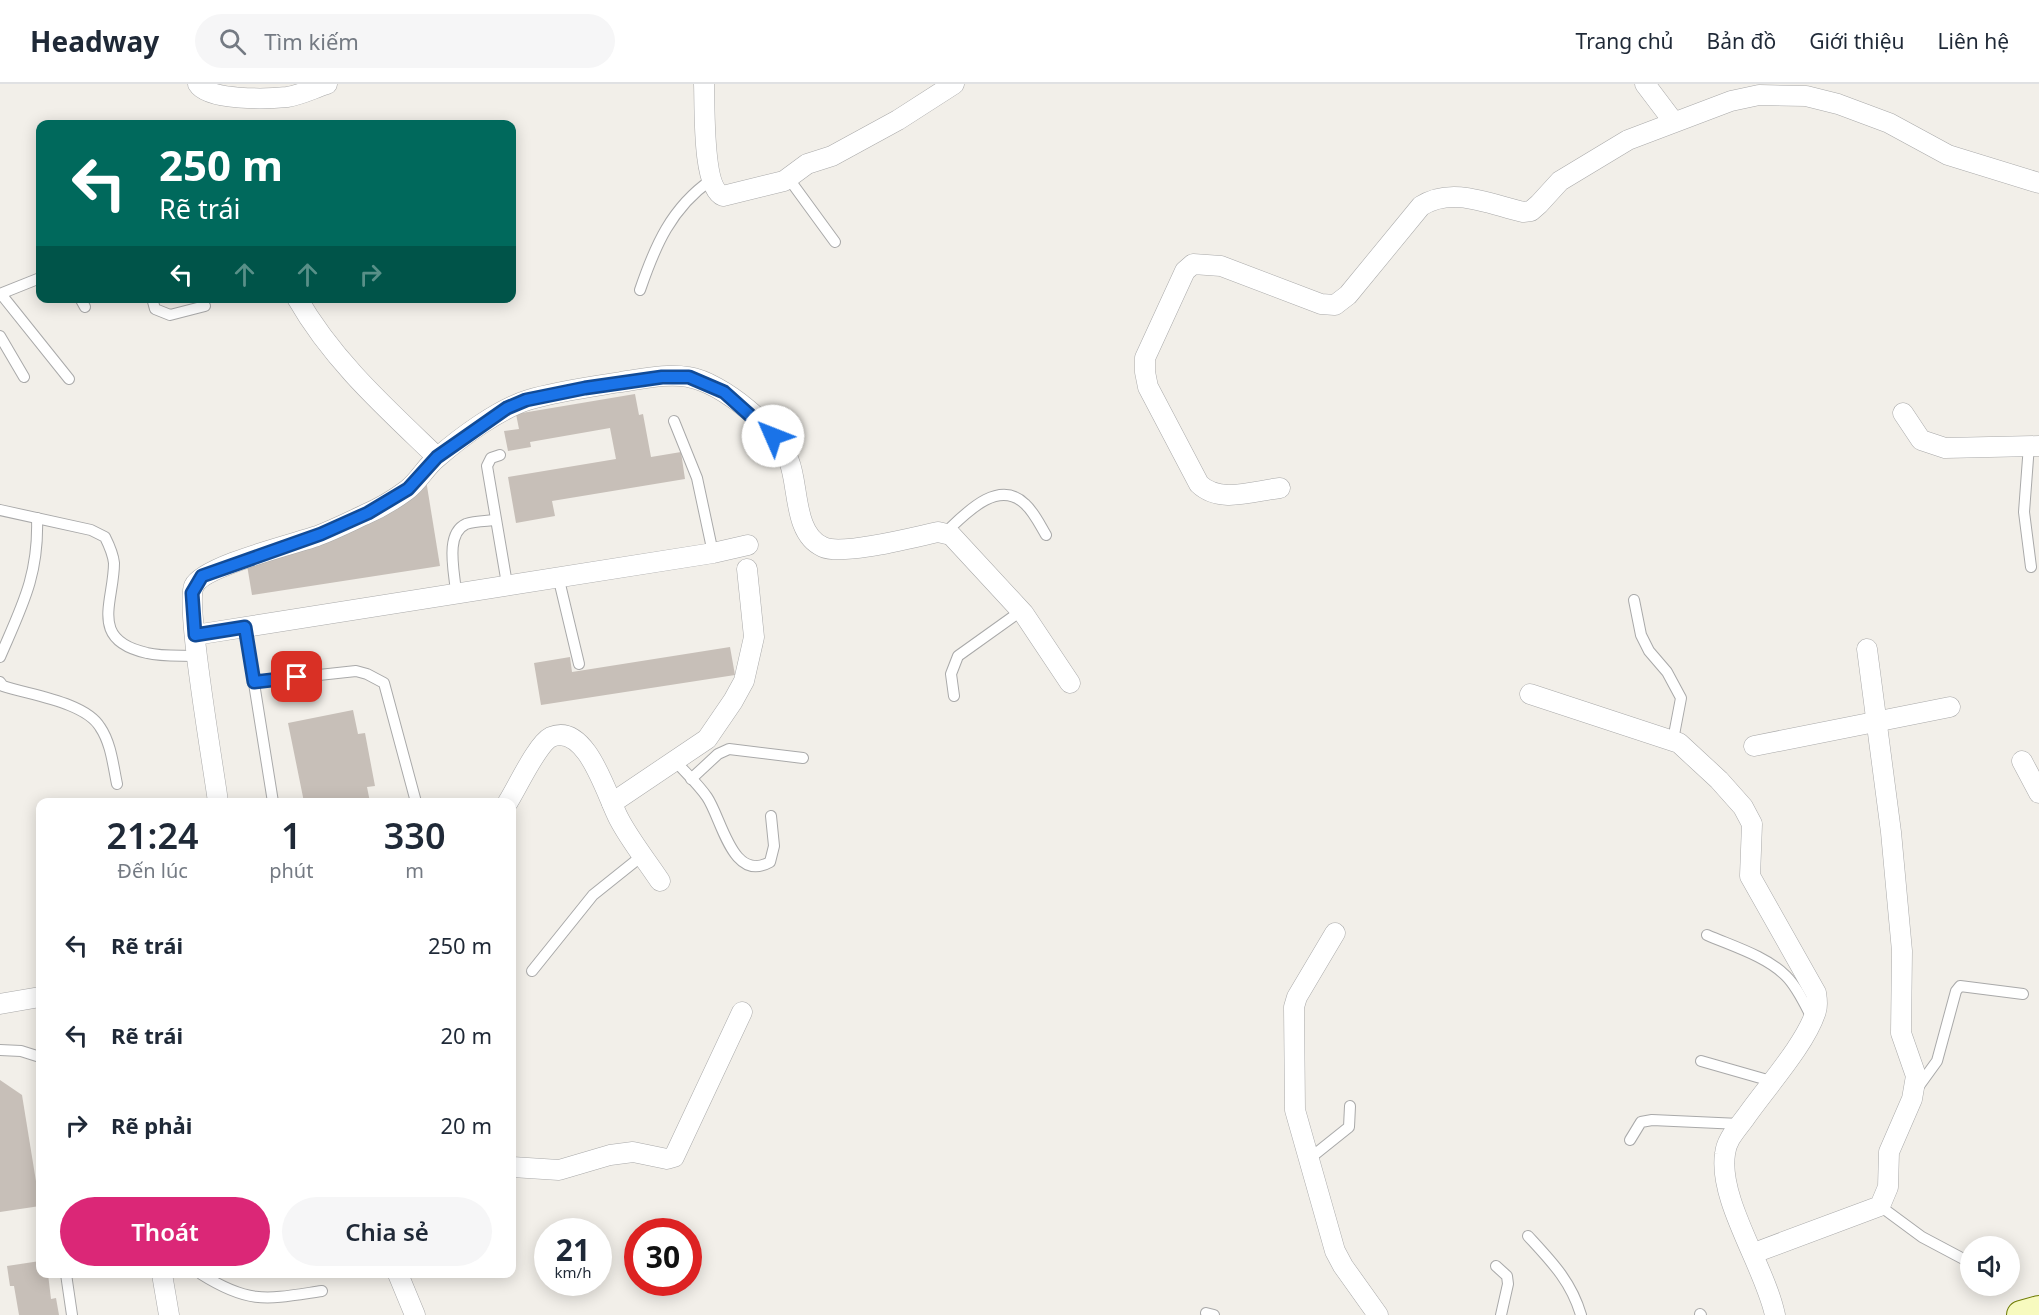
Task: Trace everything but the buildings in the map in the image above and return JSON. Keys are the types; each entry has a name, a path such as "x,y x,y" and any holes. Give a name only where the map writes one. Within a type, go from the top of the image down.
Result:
{"main road":[{"path":"2021,1315 2039,1310"}],"street":[{"path":"198,84 206,92 218,95 270,98 290,96 327,84"},
{"path":"704,84 711,180 717,193 723,195 789,179 807,164 832,156 898,120 954,84"},
{"path":"1645,84 1672,121"},
{"path":"1280,488 1218,496 1206,491 1199,484 1148,387 1145,358 1185,272 1193,264 1221,266 1321,304 1335,305 1348,295 1420,206 1429,201 1438,197 1454,196 1522,212 1531,211 1560,181 1599,156 1672,121 1731,101 1760,95 1806,96 1864,113 1948,154 2039,183"},
{"path":"300,303 315,330 350,373 437,457"},
{"path":"217,798 195,635 192,593 202,576 321,534 368,513 408,489 437,457 507,408 526,400 587,387 662,377 689,377 724,392 745,408 784,449 790,462 806,528 815,542 823,548 842,551 946,532 1021,611 1070,683"},
{"path":"1903,413 1921,440 1945,448 2034,445"},
{"path":"195,635 713,553 748,545"},
{"path":"612,803 707,739 744,681 754,638 747,569"},
{"path":"1754,1253 1880,1206 1888,1187 1889,1152 1916,1090 1916,1076 1901,1033 1902,951 1891,832 1867,649"},
{"path":"1530,694 1673,740 1719,780 1749,816 1752,824 1750,876 1816,993 1817,1008 1813,1020 1727,1144 1724,1161 1731,1197 1772,1298 1775,1315"},
{"path":"1754,747 1950,706"},
{"path":"510,798 542,746 550,738 561,735 580,743 598,770 618,818 660,881"},
{"path":"2022,761 2039,793"},
{"path":"1335,933 1297,997 1294,1007 1295,1110 1335,1251 1342,1266 1378,1315"},
{"path":"0,1004 36,998"},
{"path":"516,1167 559,1170 610,1155 633,1152 667,1159 674,1156 742,1012"},
{"path":"163,1278 169,1315"},
{"path":"400,1278 415,1315"}],"lane":[{"path":"789,179 835,243"},
{"path":"640,290 653,250 666,227 682,204 711,180"},
{"path":"36,280 1,294 69,379"},
{"path":"153,303 155,309 170,315 205,306"},
{"path":"0,336 24,377"},
{"path":"674,421 697,478 713,553"},
{"path":"2031,567 2024,512 2034,445"},
{"path":"500,455 492,459 487,466 507,584"},
{"path":"946,532 977,504 993,496 1010,495 1028,505 1046,535"},
{"path":"0,510 91,530 105,537 114,563 107,619 111,630 124,643 147,653 198,656"},
{"path":"0,657 31,582 38,549 37,518"},
{"path":"456,592 453,541 456,532 466,524 495,520"},
{"path":"558,576 579,664"},
{"path":"1634,600 1641,635 1648,651 1667,672 1681,698 1673,740"},
{"path":"954,696 951,674 958,656 1021,611"},
{"path":"245,627 272,798"},
{"path":"254,682 356,671 384,683 415,798"},
{"path":"0,682 9,688 82,711 99,724 107,741 117,784"},
{"path":"691,779 718,754 729,749 803,758"},
{"path":"676,762 713,807 732,852 752,867 762,867 770,862 774,846 771,816"},
{"path":"532,971 593,895 643,855"},
{"path":"1707,935 1767,963 1785,975 1797,989 1813,1020"},
{"path":"1916,1090 1937,1061 1956,991 1960,986 2023,994"},
{"path":"0,1050 21,1051 36,1056"},
{"path":"1701,1061 1771,1081"},
{"path":"1309,1159 1349,1127 1350,1106"},
{"path":"1630,1140 1641,1122 1652,1120 1740,1124"},
{"path":"1880,1206 1922,1237 1960,1257"},
{"path":"1528,1236 1564,1275 1575,1296 1581,1315"},
{"path":"1496,1266 1507,1276 1508,1284 1502,1315"},
{"path":"67,1278 72,1315"},
{"path":"209,1278 248,1298 262,1299 322,1291"}],"route":[{"path":"297,677 254,682 245,627 195,635 192,593 197,581 202,576 231,564 321,534 368,513 408,489 437,457 507,408 526,400 565,391 662,377 689,377 724,392 745,408 773,436"}]}
